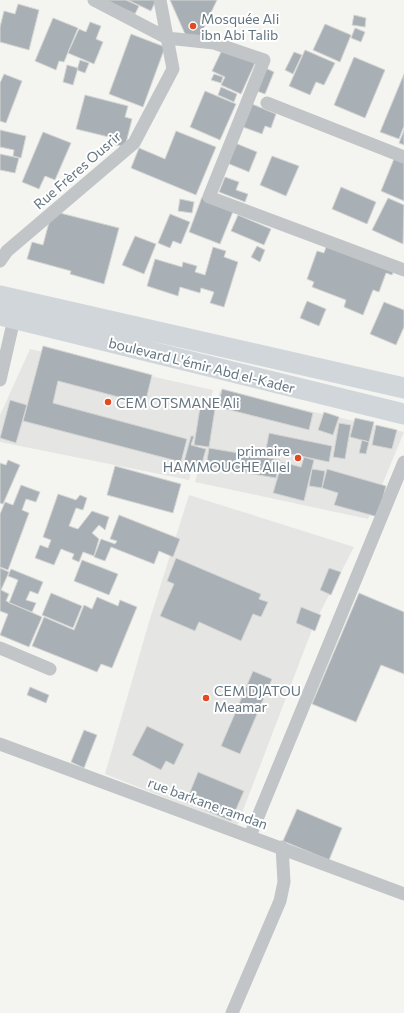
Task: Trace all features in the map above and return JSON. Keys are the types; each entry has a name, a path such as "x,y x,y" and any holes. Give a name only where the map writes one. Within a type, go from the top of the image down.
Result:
{"highway":[{"path":"0,296 404,388"},
{"name":"boulevard L'émir Abd el-Kader","path":"7,317 404,414"}],"street":[{"path":"94,0 167,38 214,43 264,60 209,197 404,270"},
{"name":"Rue Frères Ousrir","path":"0,260 7,251 134,143 173,69 160,0"},
{"path":"267,104 404,157"},
{"path":"0,380 7,317"},
{"path":"250,836 404,462"},
{"path":"0,648 50,669"},
{"name":"rue barkane ramdan","path":"0,744 282,847 404,894"},
{"path":"232,1013 280,901 284,882 282,847"}],"shaded area":[{"name":"CEM OTSMANE Ali","path":"30,349 213,390 189,480 0,442 0,415"},
{"name":"primaire HAMMOUCHE Allel","path":"220,391 404,432 368,519 195,482"},
{"name":"CEM DJATOU Meamar","path":"189,495 354,547 315,622 237,826 105,774 149,622"}],"building":[{"path":"105,0 126,0 139,6 135,14"},
{"path":"128,0 156,0 151,11"},
{"name":"Mosquée Ali ibn Abi Talib","path":"170,0 217,0 198,40 185,34"},
{"path":"18,4 39,10 29,50 0,42 0,27 4,11 15,14"},
{"path":"354,15 366,18 365,27 352,25"},
{"path":"53,18 78,28 64,62 59,61 56,70 35,61"},
{"path":"90,22 101,26 96,39 103,42 94,64 68,53 79,29 86,32"},
{"path":"325,24 351,35 340,62 313,50"},
{"path":"355,28 365,32 361,42 351,38"},
{"path":"131,34 165,47 143,107 109,94"},
{"path":"223,48 255,63 241,94 221,85 225,77 212,71"},
{"path":"305,50 335,63 324,85 316,82 310,95 289,86"},
{"path":"294,52 302,55 293,74 285,70"},
{"path":"354,57 385,70 365,118 334,105"},
{"path":"80,60 89,63 85,73 77,70"},
{"path":"67,65 78,68 73,85 63,82"},
{"path":"263,67 274,72 265,94 254,90"},
{"path":"4,74 22,81 6,123 0,121 0,83"},
{"path":"214,74 223,77 221,83 211,80"},
{"path":"404,74 404,126 399,139 380,132"},
{"path":"221,87 237,94 234,102 218,95"},
{"path":"205,91 236,104 220,140 190,127"},
{"path":"85,95 128,106 125,117 132,119 125,147 112,144 113,138 76,129"},
{"path":"252,104 276,114 271,128 265,126 262,134 243,127"},
{"path":"0,130 26,136 21,158 13,156 14,150 0,147"},
{"path":"404,130 404,145 399,143"},
{"path":"176,131 216,147 196,195 131,168 139,148 165,159"},
{"path":"43,132 71,143 55,180 45,176 39,189 22,182"},
{"path":"235,143 257,152 249,172 227,163"},
{"path":"0,154 19,158 15,173 0,170"},
{"path":"272,156 299,166 286,196 260,185"},
{"path":"394,159 404,163 404,201 381,191"},
{"path":"225,177 239,182 236,190 248,194 245,202 219,192"},
{"path":"341,187 376,202 367,224 332,209"},
{"path":"202,197 234,209 220,244 189,232"},
{"path":"388,198 404,205 403,244 372,230"},
{"path":"180,199 194,202 192,213 178,211"},
{"path":"52,211 119,228 104,284 70,274 71,271 27,259 32,242 43,245"},
{"path":"170,214 190,222 181,244 173,241 170,248 158,243"},
{"path":"238,215 271,229 264,245 231,231"},
{"path":"135,236 156,244 144,274 122,265"},
{"path":"329,239 396,265 392,275 386,273 379,292 373,290 363,315 344,307 346,300 312,287 314,282 307,279 317,251 324,253"},
{"path":"257,246 265,250 260,262 251,257"},
{"path":"213,247 226,251 224,257 238,262 224,307 210,303 214,292 201,288 200,293 180,287 178,296 147,286 155,259 182,267 183,262 197,266 195,272 205,275"},
{"path":"307,301 326,309 319,326 300,318"},
{"path":"384,302 404,310 404,327 396,345 370,334"},
{"path":"43,346 152,375 145,404 58,381 53,403 187,439 181,462 23,421"},
{"path":"222,389 313,413 309,430 218,407"},
{"path":"10,400 27,405 16,443 0,438"},
{"path":"201,401 216,403 209,447 194,445"},
{"path":"324,412 339,417 333,435 318,430"},
{"path":"355,418 374,422 369,442 350,437"},
{"path":"339,423 351,425 345,459 333,457"},
{"path":"376,425 397,430 392,449 372,445"},
{"path":"269,433 332,446 329,462 266,449"},
{"path":"191,436 194,436 191,445 206,449 199,474 182,469"},
{"path":"362,440 369,442 366,454 359,453"},
{"path":"209,448 280,460 276,478 206,466"},
{"path":"304,457 314,460 304,501 273,493 282,462 301,467"},
{"path":"8,460 20,465 3,504 0,503 0,463 6,465"},
{"path":"115,466 181,484 173,513 107,495"},
{"path":"312,469 325,471 322,488 309,486"},
{"path":"327,469 386,486 378,517 334,505 338,493 322,488"},
{"path":"21,485 40,492 36,502 26,499 22,510 29,513 8,570 0,567 0,514 5,502 13,505"},
{"path":"58,494 76,500 80,495 87,498 83,510 76,508 69,526 78,529 92,511 109,517 105,530 99,525 92,533 99,539 94,556 83,552 79,562 72,559 74,554 61,549 54,565 35,558 40,545 48,548 51,540 43,537"},
{"path":"119,515 180,539 173,557 159,551 154,564 111,547 105,561 94,557 101,539 115,544 117,541 110,539"},
{"path":"176,558 261,594 259,599 268,602 261,617 253,614 241,641 199,622 195,631 160,616 174,584 167,581"},
{"path":"82,560 118,574 109,595 74,581"},
{"path":"0,568 9,572 1,590 9,594 6,601 42,617 29,647 0,635 8,614 0,611"},
{"path":"329,568 341,572 331,595 320,590"},
{"path":"11,569 43,582 38,594 30,591 26,600 36,603 32,612 9,603 18,580 8,576"},
{"path":"51,593 82,606 73,628 42,615"},
{"path":"359,593 404,612 404,674 381,665 356,722 312,704"},
{"path":"97,597 118,606 120,600 137,607 112,668 101,664 97,672 32,646 44,617 74,630 84,605 92,609"},
{"path":"301,607 321,615 315,631 296,623"},
{"path":"253,671 272,679 240,754 221,746"},
{"path":"30,687 49,695 46,703 27,695"},
{"path":"147,726 184,744 174,765 166,761 161,770 132,755"},
{"path":"84,730 97,735 84,768 71,762"},
{"path":"198,772 244,791 231,821 186,802"},
{"path":"297,809 342,828 329,860 283,841"}],"place":[{"name":"Mosquée Ali ibn Abi Talib","path":"193,26"},
{"name":"CEM OTSMANE Ali","path":"108,402"},
{"name":"primaire HAMMOUCHE Allel","path":"298,458"},
{"name":"CEM DJATOU Meamar","path":"206,698"}]}
